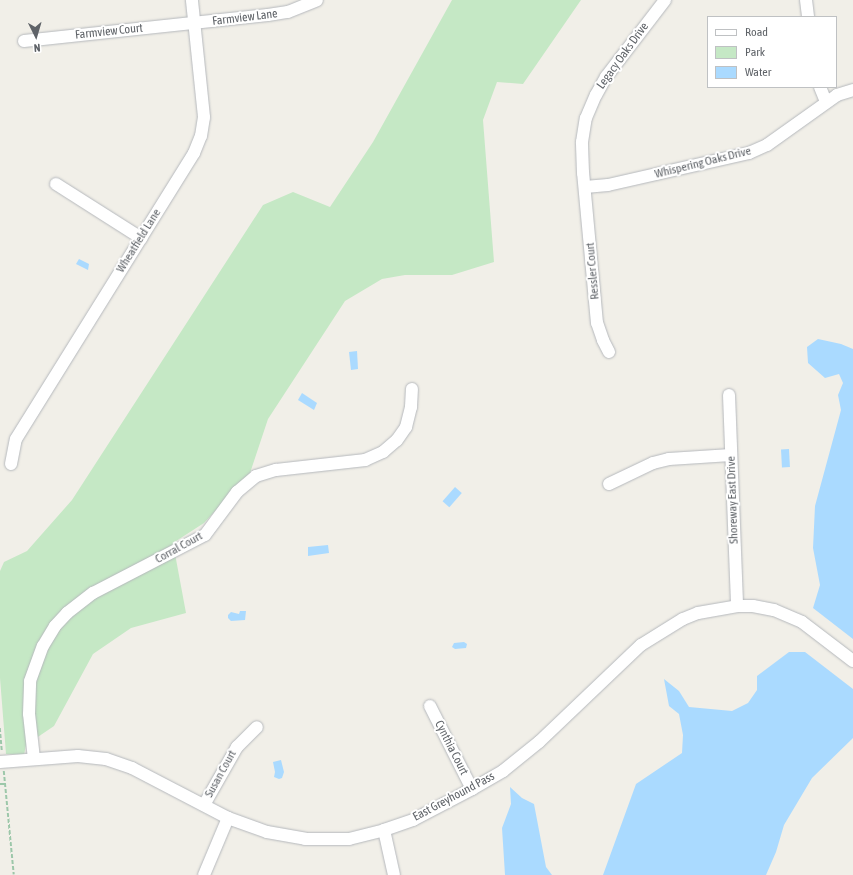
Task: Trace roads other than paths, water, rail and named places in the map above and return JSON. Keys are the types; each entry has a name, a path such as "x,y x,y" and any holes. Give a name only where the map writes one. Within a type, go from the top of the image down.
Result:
{"street":[{"name":"Wheatfield Lane","path":"11,464 16,439 194,152 202,132 204,117 192,0"},
{"name":"Farmview Lane","path":"195,24 288,12 317,0"},
{"name":"Legacy Oaks Drive","path":"585,187 582,142 586,118 596,94 606,77 665,0"},
{"path":"806,0 808,16"},
{"name":"Farmview Court","path":"24,41 195,24"},
{"path":"820,88 826,102"},
{"name":"Whispering Oaks Drive","path":"585,187 608,185 749,154 767,145 837,95 853,90"},
{"path":"56,184 141,238"},
{"name":"Ressler Court","path":"585,187 597,323 609,352"},
{"name":"Corral Court","path":"34,759 29,714 30,681 37,657 55,626 67,613 92,593 205,535 238,492 256,476 276,470 365,460 383,452 397,440 406,426 411,407 412,389"},
{"name":"Shoreway East Drive","path":"728,395 737,606"},
{"path":"609,484 653,463 669,459 731,455"},
{"name":"East Greyhound Pass","path":"2,763 78,756 106,759 132,768 228,818 267,832 305,839 348,839 384,830 413,820 503,771 539,742 641,645 682,619 715,608 737,606 754,606 787,614 802,622 853,661"},
{"name":"Cynthia Court","path":"430,706 472,789"},
{"name":"Susan Court","path":"204,805 236,747 257,726"},
{"path":"204,875 228,818"},
{"path":"384,830 394,875"}],"water":[{"path":"79,259 89,264 88,270 76,264"},
{"path":"818,339 841,344 853,349 853,639 813,608 820,585 813,548 815,506 841,410 838,395 843,383 839,374 825,378 808,363 807,347"},
{"path":"357,351 358,369 351,370 349,352"},
{"path":"302,393 317,403 314,410 298,400"},
{"path":"781,449 789,449 790,467 782,467"},
{"path":"455,487 462,493 449,507 443,501"},
{"path":"328,545 329,553 308,556 308,547"},
{"path":"240,611 246,611 245,620 231,621 228,618 228,615 231,612 239,614"},
{"path":"464,642 467,644 466,648 455,649 452,647 454,643"},
{"path":"789,652 805,652 853,689 853,738 812,778 784,825 776,852 766,875 603,875 636,784 682,753 683,735 679,714 669,706 664,679 679,691 689,707 732,711 748,703 757,690 757,676"},
{"path":"281,760 284,772 282,778 279,779 274,777 275,772 273,762"},
{"path":"510,787 522,798 534,804 546,867 552,875 505,875 502,828 511,804"}]}
